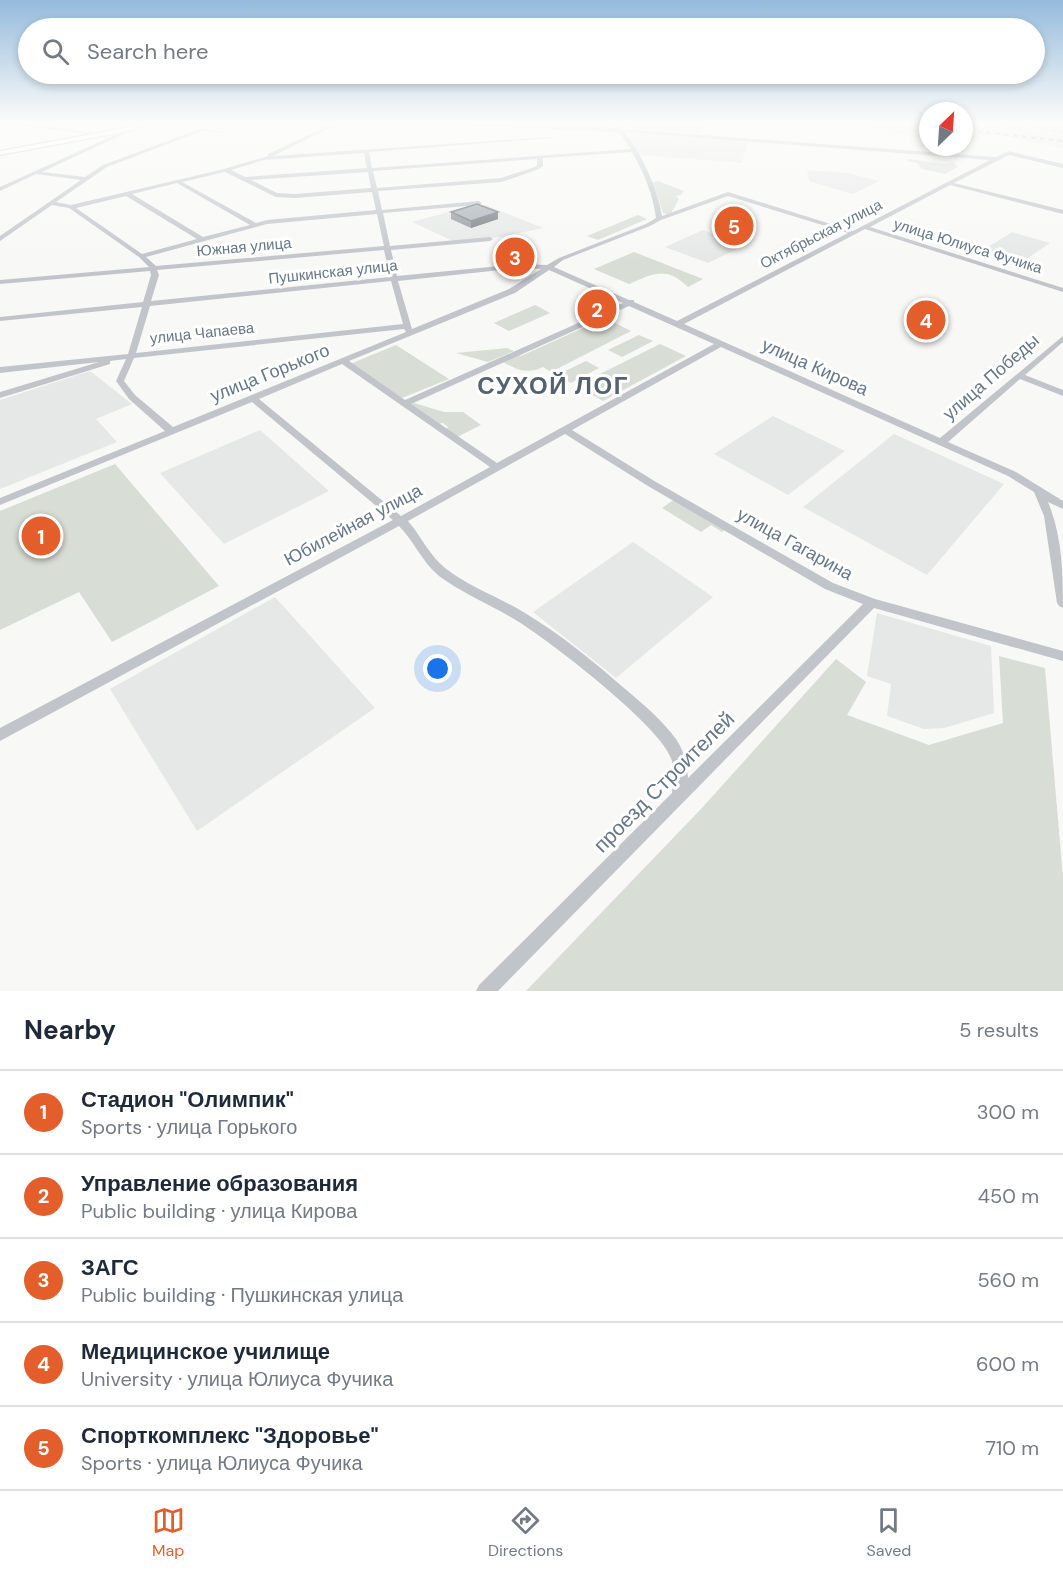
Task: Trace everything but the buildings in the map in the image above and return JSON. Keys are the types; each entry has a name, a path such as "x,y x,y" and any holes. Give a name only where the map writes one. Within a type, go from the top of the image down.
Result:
{"street":[{"path":"0,189 47,168"},
{"path":"0,239 102,168"},
{"path":"50,203 71,207 231,168"},
{"path":"246,179 394,168"},
{"path":"226,170 279,195 502,180 536,168"},
{"path":"642,168 658,207 659,219"},
{"name":"Октябрьская улица","path":"678,324 980,168"},
{"path":"371,170 394,279 409,330"},
{"path":"37,173 85,179"},
{"path":"178,182 255,225"},
{"path":"951,183 1063,212"},
{"path":"128,194 201,239"},
{"name":"Пушкинская улица","path":"0,319 520,266 549,267 561,259 659,219 728,194 853,233"},
{"path":"141,256 255,225 282,220 478,204"},
{"path":"71,207 141,256 154,268 155,275 132,354 121,376 123,387 171,431"},
{"name":"улица Юлиуса Фучика","path":"868,226 1063,284"},
{"name":"улица Юлиуса Фучика","path":"868,226 1063,290"},
{"name":"Южная улица","path":"0,282 490,239"},
{"name":"улица Кирова","path":"549,267 1012,474 1063,506"},
{"name":"улица Горького","path":"0,502 343,361 409,330 512,291 549,267"},
{"path":"404,404 631,302"},
{"name":"улица Чапаева","path":"0,370 394,327 409,330"},
{"name":"улица Победы","path":"942,442 1063,338"},
{"name":"Юбилейная улица","path":"0,735 400,521 722,343"},
{"path":"0,395 97,366 121,356"},
{"path":"343,361 496,467"},
{"path":"1019,376 1063,393"},
{"path":"253,398 400,521 438,569 455,582 534,625 639,707 670,741 679,758 680,795"},
{"name":"улица Гагарина","path":"565,430 809,576 872,603 1063,656"},
{"path":"1039,491 1049,516 1063,603"},
{"name":"проезд Строителей","path":"485,991 872,603"}],"shaded area":[{"path":"921,168 956,168 945,174"},
{"path":"807,170 848,173 879,181 853,194 809,181"},
{"path":"658,181 684,191 681,195 676,196 679,199 670,215 663,213 653,182"},
{"path":"486,205 543,228 501,237 453,241 412,222 467,207"},
{"path":"638,215 647,219 598,240 587,236"},
{"path":"703,230 727,239 731,237 749,243 708,263 665,247"},
{"path":"1012,232 1050,243 1016,266 977,254"},
{"path":"634,252 703,279 688,287 673,276 660,274 629,284 594,269"},
{"path":"535,305 550,313 509,331 494,323"},
{"path":"605,318 631,331 551,372 543,367 532,371 522,370 501,361 517,354 521,356"},
{"path":"639,335 653,341 622,357 608,350"},
{"path":"660,344 686,356 603,401 576,386"},
{"path":"396,345 449,379 402,398 350,364"},
{"path":"507,348 514,351 488,362 456,353"},
{"path":"586,361 599,368 571,383 557,375"},
{"path":"90,371 132,404 96,419 117,442 0,489 0,400"},
{"path":"414,403 444,412 463,412 481,425 457,437 446,430 448,427 443,423 438,424 409,405"},
{"path":"773,416 845,451 788,495 714,454"},
{"path":"260,430 329,491 224,544 160,473"},
{"path":"894,434 1004,484 927,575 803,507"},
{"path":"115,464 219,586 112,642 79,592 0,630 0,511"},
{"path":"675,499 726,529 722,532 711,525 701,532 662,508"},
{"path":"633,542 713,597 616,678 533,612"},
{"path":"275,597 375,708 197,831 110,689"},
{"path":"877,613 991,646 994,713 944,728 924,729 887,716 891,684 867,676"},
{"path":"999,656 1045,668 1063,878 1063,991 526,991 701,809 836,659 866,682 847,715 929,745 1003,723"}],"place":[{"name":"Спорткомплекс \"Здоровье\"","path":"734,226"},
{"name":"ЗАГС","path":"515,257"},
{"name":"Управление образования","path":"597,309"},
{"name":"Медицинское училище","path":"926,320"},
{"name":"Стадион \"Олимпик\"","path":"41,536"}],"district":[{"name":"СУХОЙ ЛОГ","path":"553,385"}]}
